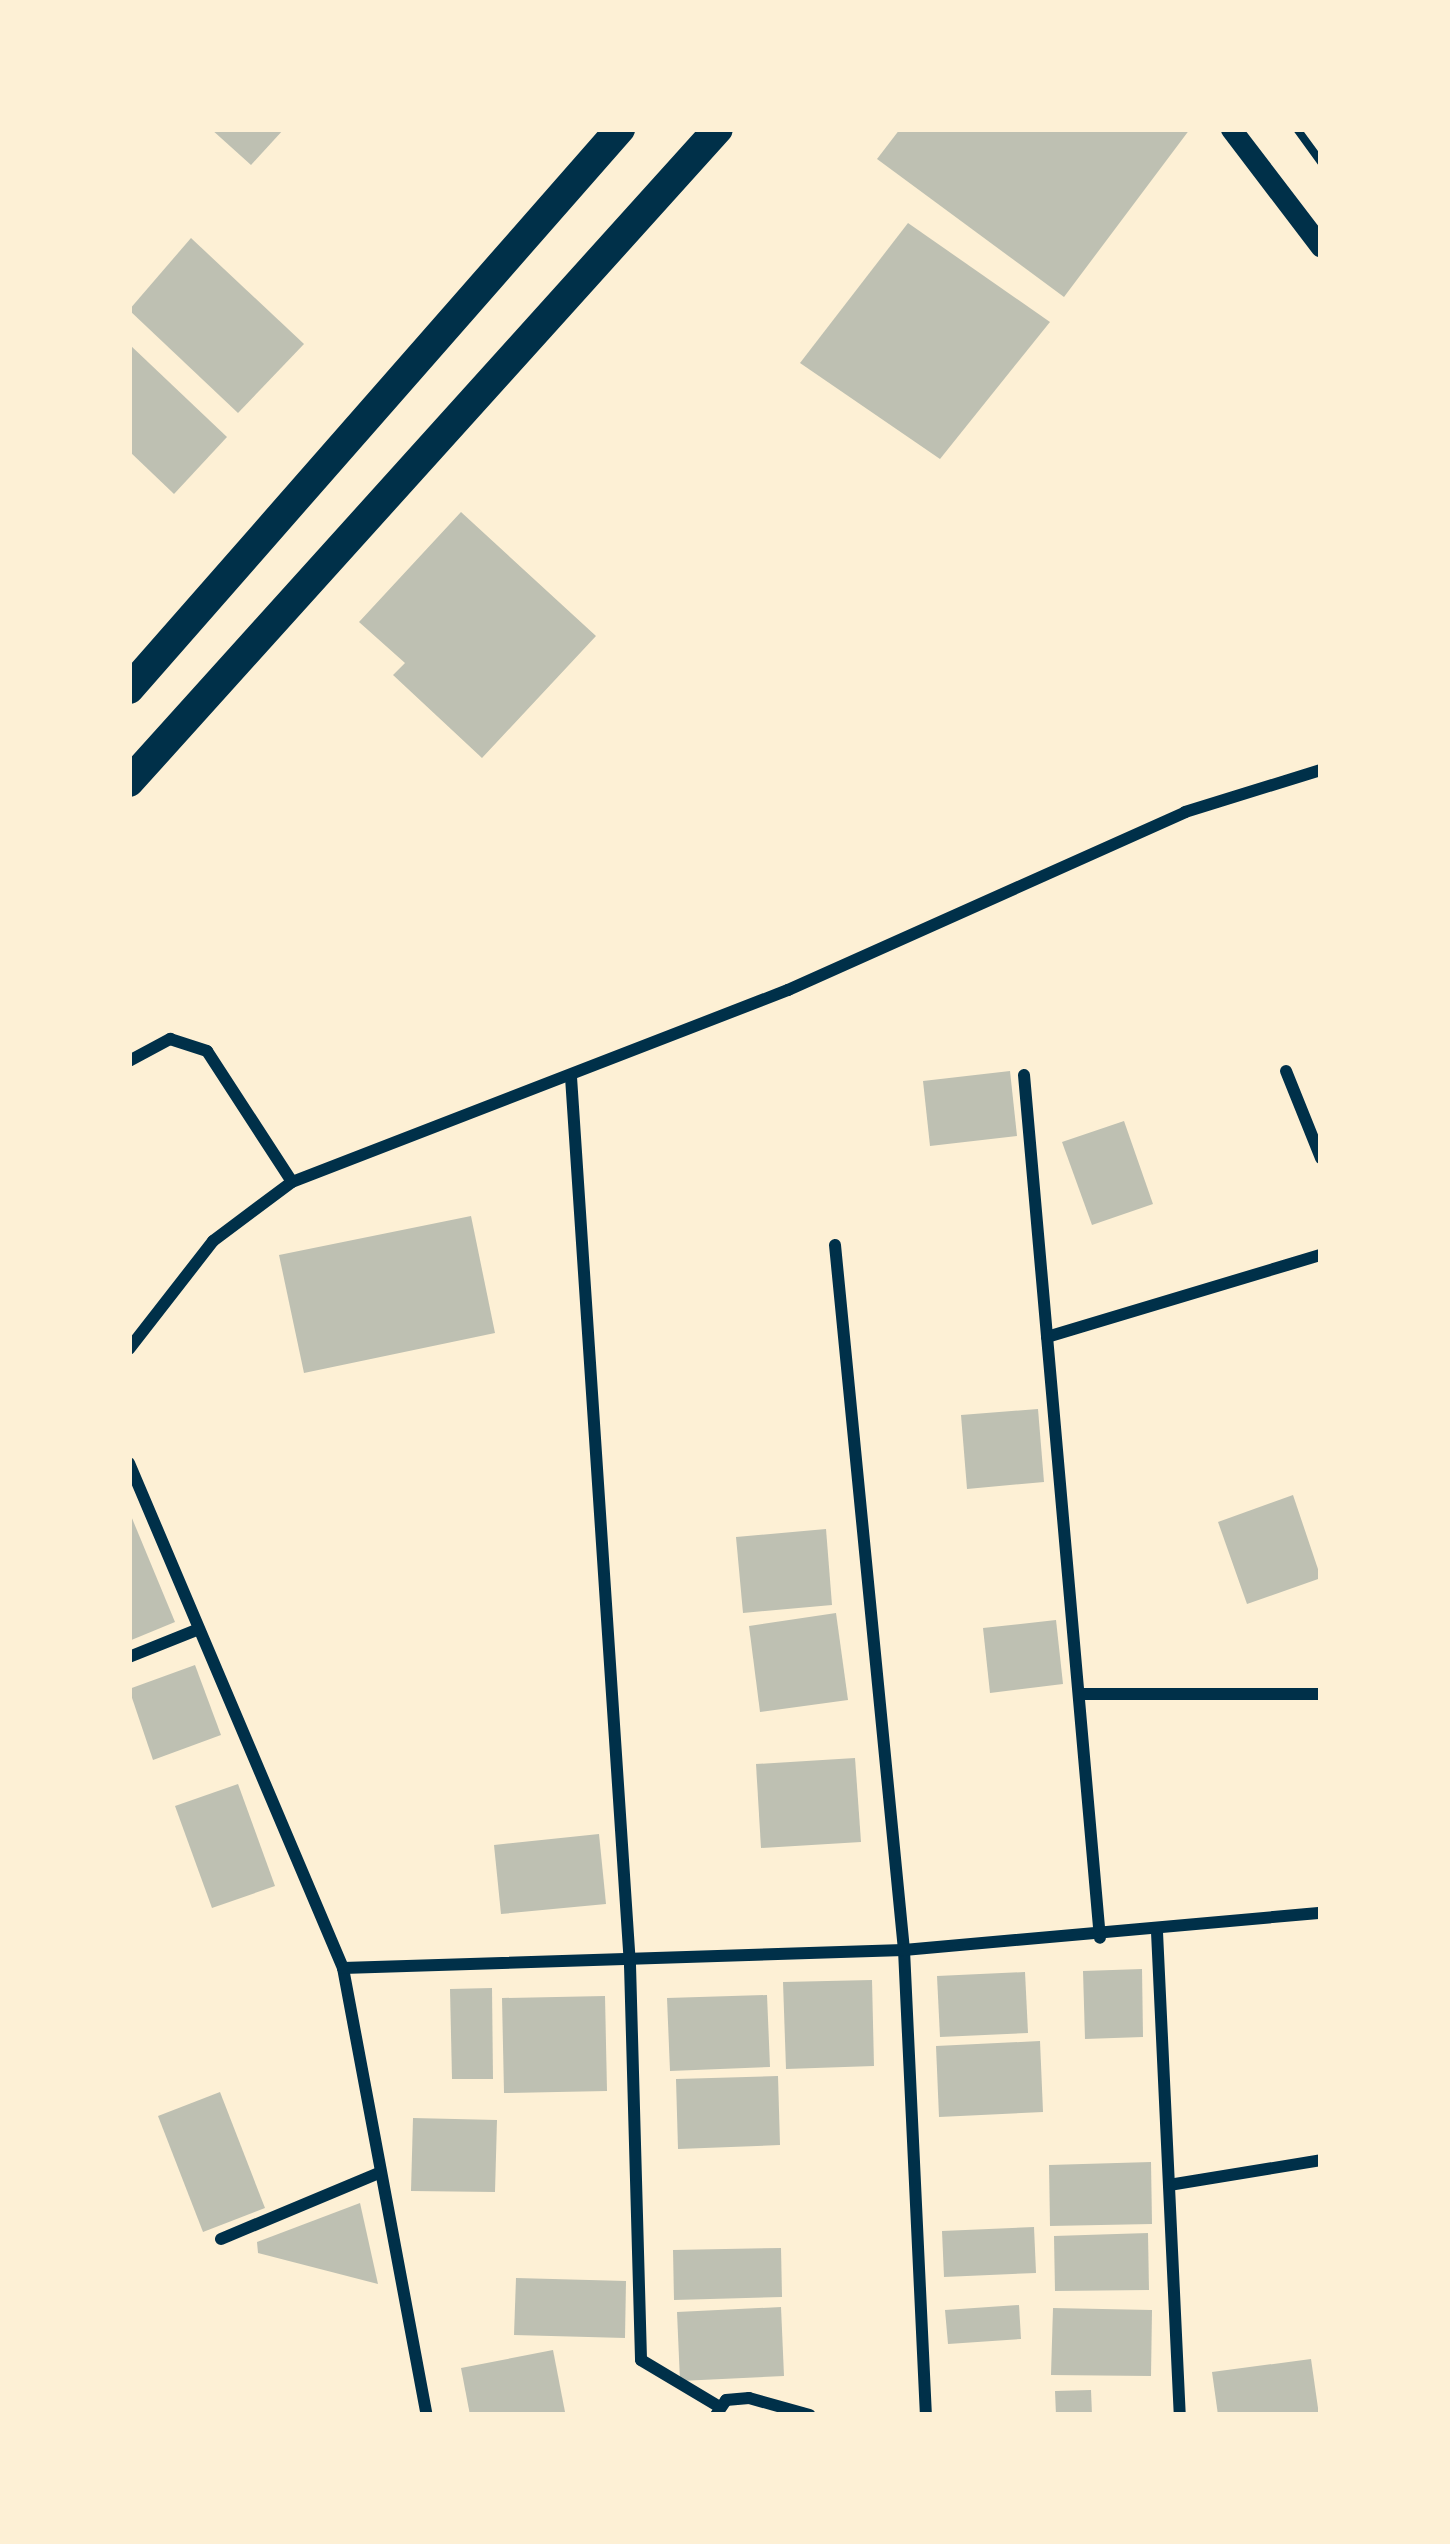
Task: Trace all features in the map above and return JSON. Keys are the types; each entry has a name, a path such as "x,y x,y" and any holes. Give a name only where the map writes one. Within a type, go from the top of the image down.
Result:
{"highway":[{"path":"134,673 620,129"},
{"path":"129,782 718,129"}],"street":[{"path":"1231,129 1321,248"},
{"path":"129,1348 213,1241 292,1182 572,1077 1186,812 1321,770"},
{"path":"129,1061 170,1039 207,1051 292,1182"},
{"path":"1286,1071 1321,1158"},
{"path":"1024,1075 1100,1938"},
{"path":"572,1077 630,1964 641,2360 717,2410 748,2398 810,2415"},
{"path":"835,1244 904,1950 926,2415"},
{"path":"1048,1337 1321,1256"},
{"path":"129,1463 344,1968 427,2415"},
{"path":"129,1657 199,1629"},
{"path":"1079,1694 1321,1694"},
{"path":"344,1968 630,1964 904,1950 1100,1938 1321,1913"},
{"path":"1157,1932 1180,2415"},
{"path":"1169,2185 1321,2160"},
{"path":"221,2240 381,2172"}],"path":[{"path":"1297,129 1321,161"}],"building":[{"path":"211,129 284,129 251,165"},
{"path":"900,129 1190,129 1064,297 877,159"},
{"path":"908,223 1050,322 940,459 800,363"},
{"path":"191,238 304,344 238,413 129,310"},
{"path":"129,344 227,437 174,494 129,451"},
{"path":"461,512 596,636 482,758 393,675 405,663 359,622"},
{"path":"1010,1071 1017,1136 930,1146 923,1081"},
{"path":"1124,1121 1153,1204 1092,1225 1062,1142"},
{"path":"471,1216 495,1333 304,1373 279,1255"},
{"path":"1038,1409 1044,1482 967,1489 961,1415"},
{"path":"1293,1495 1321,1578 1247,1604 1218,1522"},
{"path":"129,1511 175,1622 129,1641"},
{"path":"826,1529 832,1605 743,1613 736,1537"},
{"path":"836,1613 848,1700 760,1712 749,1626"},
{"path":"1056,1620 1063,1684 990,1693 983,1628"},
{"path":"195,1665 221,1735 153,1760 129,1689"},
{"path":"855,1758 861,1842 761,1848 756,1764"},
{"path":"238,1784 275,1886 212,1908 175,1806"},
{"path":"599,1834 606,1904 501,1914 494,1845"},
{"path":"1142,1969 1143,2037 1085,2039 1083,1971"},
{"path":"1025,1972 1028,2033 940,2037 937,1976"},
{"path":"872,1980 874,2066 786,2069 783,1982"},
{"path":"492,1988 493,2079 452,2079 450,1989"},
{"path":"767,1995 770,2067 670,2071 667,1998"},
{"path":"605,1996 607,2091 504,2093 502,1998"},
{"path":"1040,2041 1043,2112 939,2117 936,2046"},
{"path":"778,2076 780,2145 678,2149 676,2079"},
{"path":"220,2092 265,2208 203,2232 158,2116"},
{"path":"413,2118 497,2120 495,2192 411,2191"},
{"path":"1151,2162 1152,2224 1050,2226 1049,2165"},
{"path":"360,2203 378,2284 258,2253 257,2242"},
{"path":"1034,2227 1036,2273 944,2277 942,2231"},
{"path":"1148,2233 1149,2290 1055,2291 1054,2236"},
{"path":"781,2248 782,2297 674,2300 673,2250"},
{"path":"516,2278 626,2281 625,2338 514,2335"},
{"path":"1019,2305 1021,2339 948,2344 945,2310"},
{"path":"781,2307 784,2376 680,2381 677,2312"},
{"path":"1053,2308 1152,2310 1151,2376 1051,2375"},
{"path":"553,2350 565,2412 470,2415 461,2368"},
{"path":"1311,2359 1319,2415 1218,2415 1212,2372"},
{"path":"1091,2390 1092,2415 1056,2415 1055,2391"}]}
